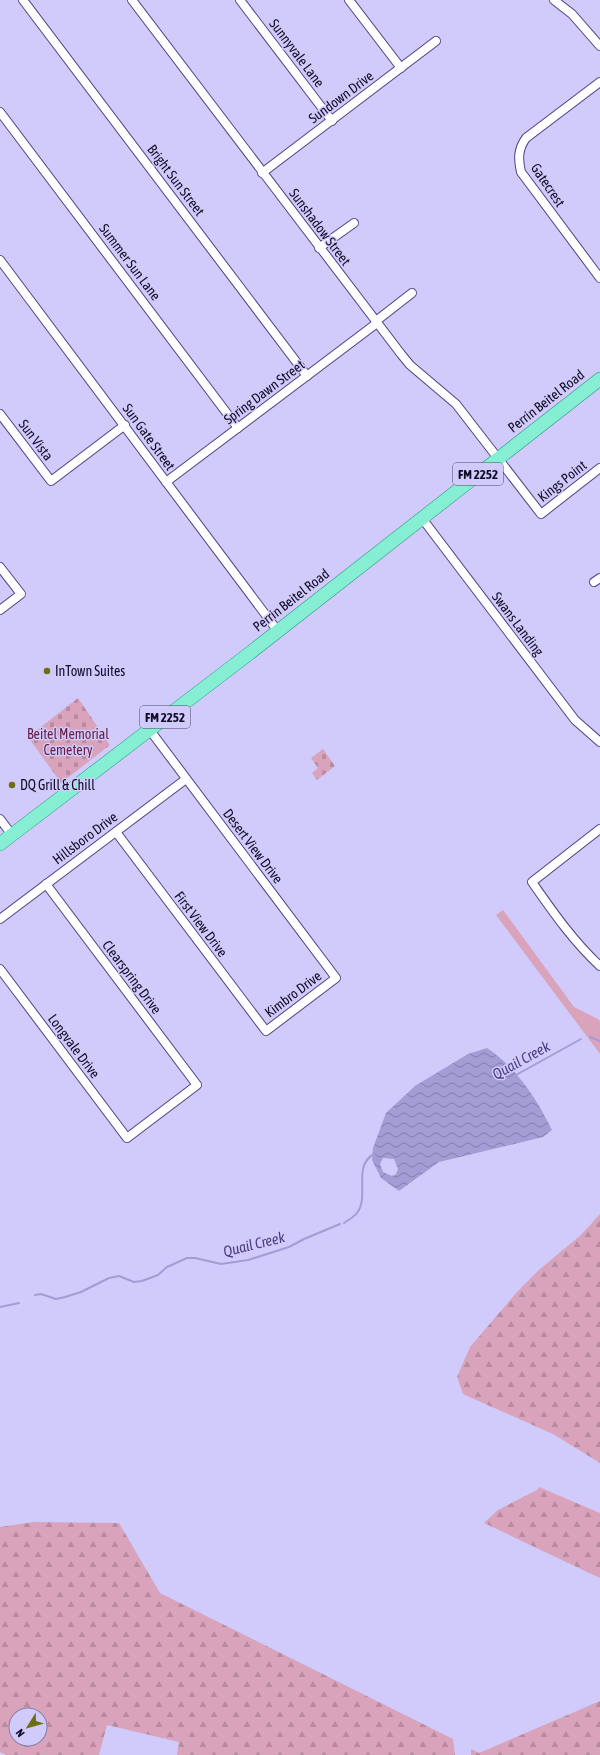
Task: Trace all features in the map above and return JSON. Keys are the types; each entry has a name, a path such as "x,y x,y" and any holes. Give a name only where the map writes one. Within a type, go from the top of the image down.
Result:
{"main road":[{"name":"Perrin Beitel Road","path":"0,844 600,380"}],"street":[{"name":"Bright Sun Street","path":"23,0 307,376"},
{"name":"Sunshadow Street","path":"132,0 262,173 410,365 456,404 541,514"},
{"name":"Sunnyvale Lane","path":"240,0 332,121"},
{"path":"349,0 400,68"},
{"path":"554,0 576,18 600,46"},
{"name":"Sundown Drive","path":"262,173 436,41"},
{"name":"Gatecrest","path":"600,82 526,138 521,146 519,162 521,172 600,278"},
{"name":"Summer Sun Lane","path":"0,112 238,428"},
{"path":"320,248 354,223"},
{"name":"Sun Gate Street","path":"0,260 277,630"},
{"name":"Spring Dawn Street","path":"166,482 307,376 412,293"},
{"name":"Sun Vista","path":"0,414 51,482 125,425"},
{"name":"Kings Point","path":"541,514 599,472"},
{"name":"Swans Landing","path":"421,517 575,720 600,742"},
{"path":"0,567 21,594 0,610"},
{"name":"Desert View Drive","path":"149,729 336,978"},
{"name":"Hillsboro Drive","path":"0,919 186,779"},
{"path":"0,818 12,835"},
{"name":"First View Drive","path":"116,832 266,1031"},
{"path":"599,832 532,882 559,921 584,952 600,966"},
{"name":"Clearspring Drive","path":"46,884 197,1085 126,1138"},
{"name":"Longvale Drive","path":"0,969 126,1138"},
{"name":"Kimbro Drive","path":"266,1031 336,978"}],"green space":[{"name":"Beitel Memorial Cemetery","path":"78,698 110,745 61,783 28,737"},
{"path":"323,749 335,766 317,780 312,773 318,768 311,758"},
{"path":"503,910 574,1007 600,1021 600,1054 496,915"},
{"path":"600,1214 600,1463 553,1434 463,1394 457,1377 470,1347 517,1292 540,1269 581,1235"},
{"path":"539,1487 600,1513 600,1578 484,1523 498,1510 537,1490"},
{"path":"34,1522 119,1523 160,1593 453,1739 455,1755 177,1755 179,1742 107,1725 99,1755 6,1755 0,1752 0,1527"},
{"path":"600,1701 600,1755 471,1755 471,1749 479,1753"}],"water":[{"path":"487,1048 507,1064 525,1084 540,1107 552,1130 543,1137 439,1162 399,1191 381,1178 372,1160 373,1148 386,1113 415,1086 468,1054","holes":["383,1158 394,1159 398,1169 396,1174 392,1176 383,1172 380,1164"]}],"waterway":[{"name":"Quail Creek","path":"590,1037 600,1041"},
{"name":"Quail Creek","path":"516,1075 581,1039"},
{"name":"Quail Creek","path":"344,1223 353,1217 361,1206 362,1173 367,1159 374,1154"},
{"name":"Quail Creek","path":"35,1295 41,1294 56,1299 65,1297 81,1292 109,1278 119,1276 134,1282 142,1281 158,1275 167,1267 187,1258 195,1258 221,1264 248,1260 289,1247 340,1224"},
{"name":"Quail Creek","path":"0,1307 19,1303"}],"place":[{"name":"InTown Suites","path":"47,671"},
{"name":"DQ Grill & Chill","path":"12,785"}]}
